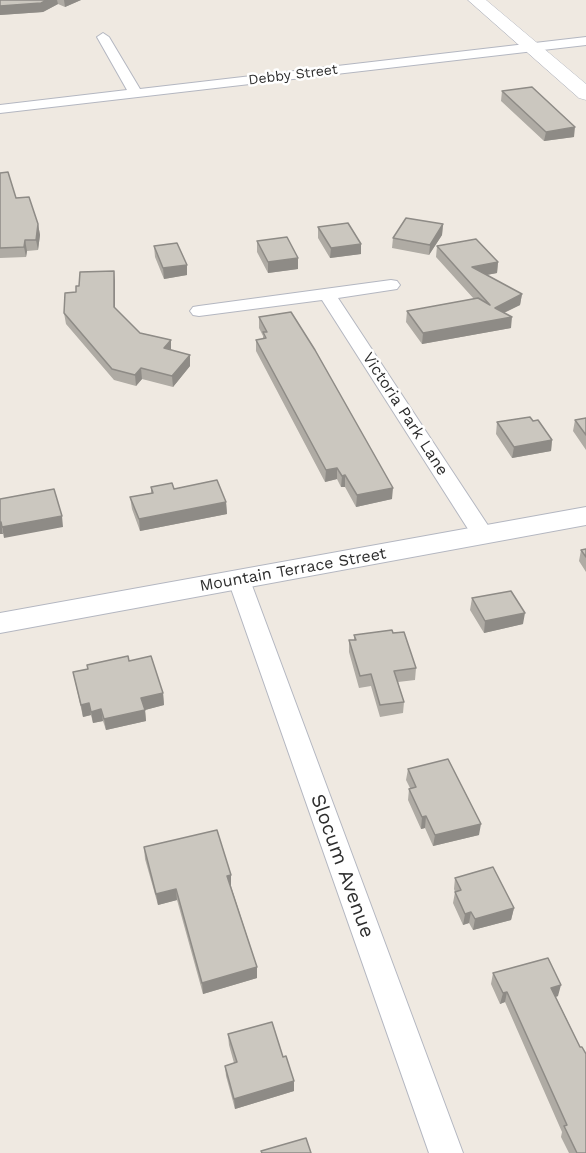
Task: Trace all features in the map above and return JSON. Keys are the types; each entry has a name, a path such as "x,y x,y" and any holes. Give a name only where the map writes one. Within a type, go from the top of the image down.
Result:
{"main road":[{"path":"476,0 586,94"}],"street":[{"path":"103,38 136,93"},
{"name":"Debby Street","path":"0,109 586,41"},
{"path":"199,311 391,285"},
{"name":"Victoria Park Lane","path":"327,294 483,535"},
{"name":"Mountain Terrace Street","path":"0,622 586,516"},
{"name":"Slocum Avenue","path":"239,580 446,1153"}],"building":[{"path":"0,0 47,0 41,3 0,6"},
{"path":"532,87 575,127 546,132 502,91"},
{"path":"8,172 16,198 29,197 38,224 36,240 25,240 24,247 0,248 0,173"},
{"path":"406,218 443,224 430,245 393,238"},
{"path":"348,223 361,244 331,248 318,227"},
{"path":"287,237 298,258 268,262 257,241"},
{"path":"476,239 498,262 472,267 522,294 495,308 512,317 423,333 407,311 478,298 490,305 437,246"},
{"path":"177,243 187,265 163,268 154,246"},
{"path":"114,271 114,307 140,333 171,340 164,348 190,355 172,376 141,368 135,375 112,369 64,313 65,293 76,292 80,272"},
{"path":"291,312 393,488 357,495 345,475 342,476 337,468 326,470 256,340 266,338 263,332 267,332 259,317"},
{"path":"530,417 533,421 538,420 552,440 514,447 497,422"},
{"path":"586,418 586,435 575,420"},
{"path":"217,480 226,502 139,519 130,497 153,493 151,487 172,483 174,489"},
{"path":"54,489 62,516 2,527 0,499"},
{"path":"511,591 525,613 485,621 472,598"},
{"path":"392,630 393,633 404,632 416,668 394,671 404,702 380,705 371,674 360,676 349,640 356,640 354,635"},
{"path":"128,656 129,661 151,656 163,693 141,698 145,710 104,719 101,709 91,712 89,703 81,705 73,672 88,669 87,665"},
{"path":"448,759 481,824 435,835 426,816 422,817 409,789 416,787 408,769"},
{"path":"217,830 231,875 227,876 257,967 202,983 176,889 156,894 144,847"},
{"path":"493,867 514,908 475,919 471,912 465,914 455,892 461,890 455,878"},
{"path":"548,958 561,985 551,988 580,1047 586,1054 586,1153 577,1153 564,1126 567,1125 507,992 503,993 493,973"},
{"path":"272,1022 283,1057 286,1056 294,1081 234,1099 225,1066 237,1062 228,1034"},
{"path":"306,1138 311,1153 262,1153 261,1151"}]}
